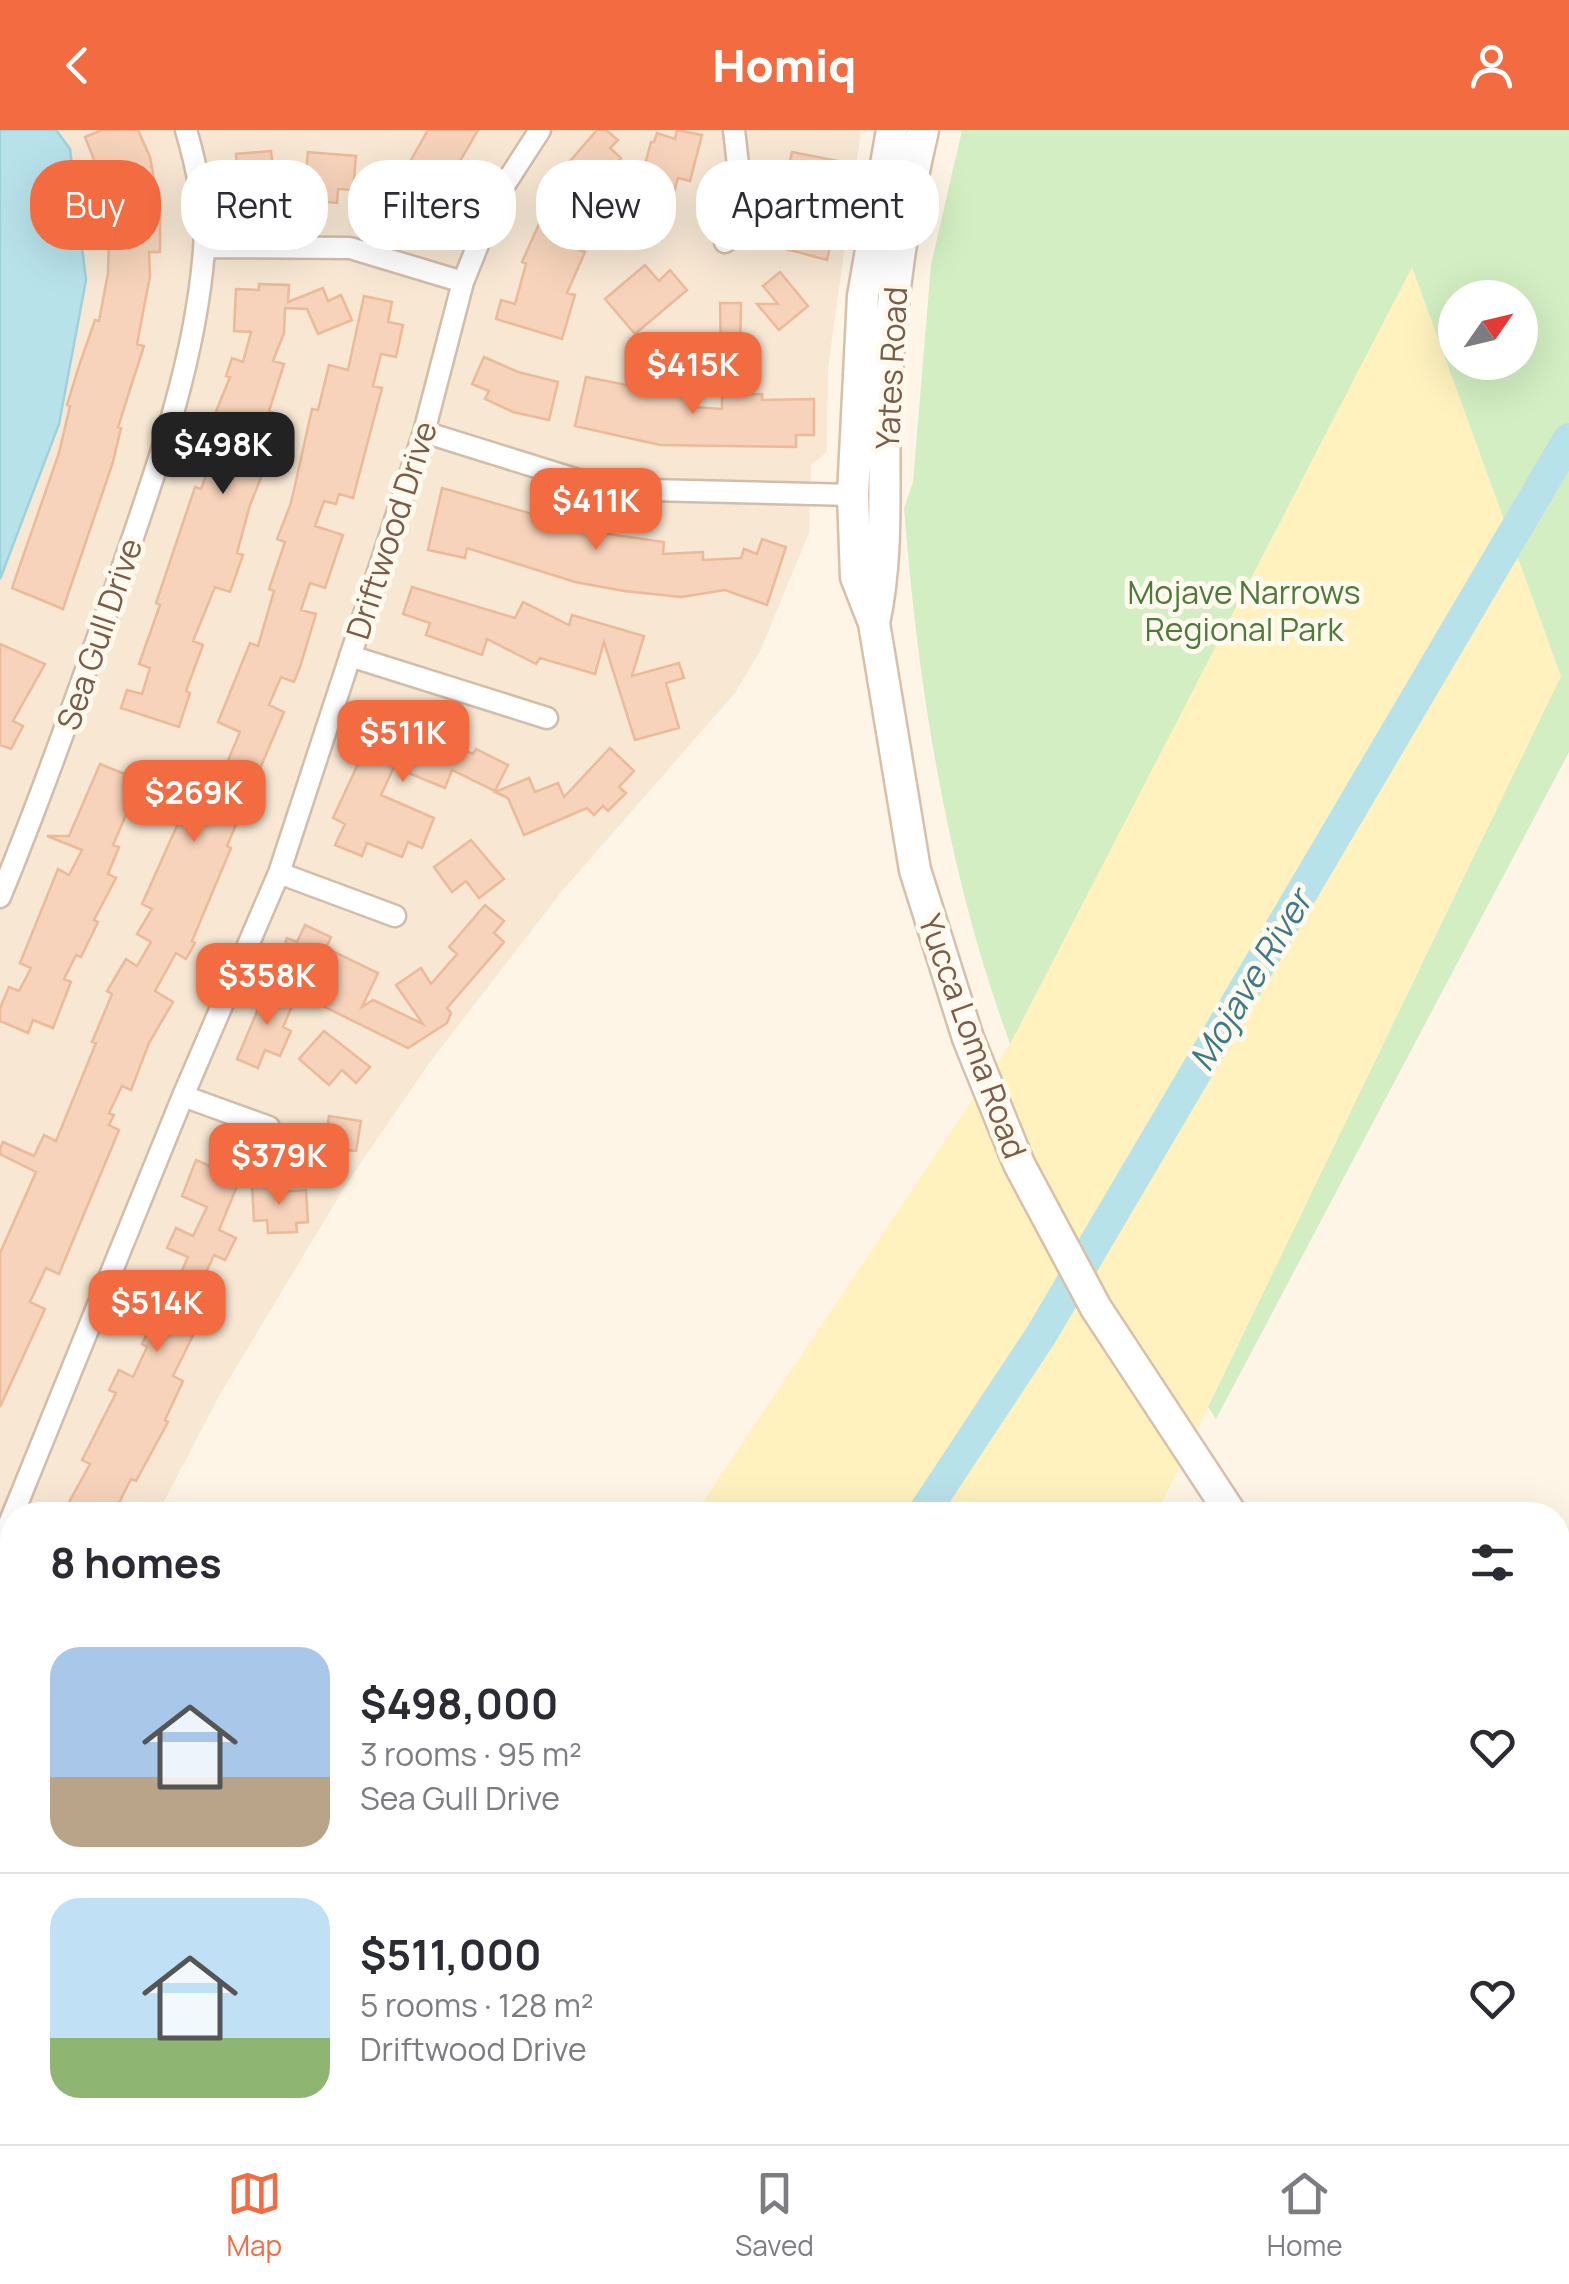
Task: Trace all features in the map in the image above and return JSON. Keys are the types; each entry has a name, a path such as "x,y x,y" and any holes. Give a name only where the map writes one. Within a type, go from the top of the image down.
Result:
{"main road":[{"name":"Yates Road","path":"853,508 862,296 892,130"},
{"name":"Yates Road","path":"884,548 886,390 895,282 923,130"},
{"name":"Yucca Loma Road","path":"853,508 856,576 874,623 915,870 940,956 991,1102 1055,1237 1096,1308 1223,1502"},
{"name":"Yucca Loma Road","path":"874,623 885,572 884,548"}],"street":[{"name":"Sea Gull Drive","path":"186,130 195,160"},
{"name":"Driftwood Drive","path":"18,1502 183,1096 279,874 424,432 463,282 498,195 540,130"},
{"path":"734,130 737,160"},
{"path":"328,248 350,248 463,282"},
{"name":"Sea Gull Drive","path":"0,896 44,790 151,484 192,341 203,250"},
{"path":"424,432 607,489 853,508"},
{"path":"350,656 547,718"},
{"path":"279,874 395,916"},
{"path":"183,1096 268,1128"}],"shaded area":[{"path":"56,130 861,130 857,160 696,160 696,250 844,250 828,368 827,452 811,465 809,533 761,649 735,693 562,891 430,1062 347,1183 220,1394 164,1502 0,1502 0,579 59,424 66,250 161,250 161,160 70,160 70,149"}],"green space":[{"name":"Mojave Narrows Regional Park","path":"962,130 1569,130 1569,752 1216,1419 1066,1165 1017,1062 987,977 952,845 927,711 904,508 913,482 931,265 934,250 939,250 939,230"}],"sand":[{"path":"1412,267 1438,338 1438,380 1453,380 1561,676 1162,1502 703,1502 1010,1044"}],"water":[{"path":"0,130 56,130 70,149 71,160 30,160 30,250 82,250 86,280 59,424 0,579"}],"building":[{"path":"102,130 138,130 151,160 94,160 85,137"},
{"path":"428,130 478,130 461,160 411,160"},
{"path":"597,130 606,130 618,140 610,148 619,160 571,160"},
{"path":"677,130 702,135 690,181 678,178 676,185 676,160 646,160 657,133 675,139"},
{"path":"271,151 272,160 237,160 236,154"},
{"path":"308,152 356,156 356,160 348,160 348,190 338,189 337,203 328,202 328,160 307,160"},
{"path":"792,152 833,160 790,160"},
{"path":"536,231 536,250 585,252 567,293 575,295 562,339 496,319 501,300 515,304 526,264 522,262"},
{"path":"109,250 160,250 149,252 150,276 137,344 144,346 118,427 121,428 113,462 63,609 12,588 59,453 70,406 67,405 95,320 99,321"},
{"path":"790,250 829,250 827,260"},
{"path":"645,265 659,281 670,270 687,290 635,334 605,299"},
{"path":"780,272 808,306 779,330 757,304 778,304 763,286"},
{"path":"259,284 289,285 288,302 323,288 328,301 341,295 352,320 318,334 307,309 285,308 284,333 273,361 284,364 269,411 276,414 274,420 283,424 250,505 237,553 243,555 230,592 215,587 193,641 203,645 186,691 190,693 179,727 121,708 127,690 142,694 150,668 139,664 160,605 156,603 195,487 201,489 225,425 213,419 230,377 226,376 232,358 243,362 251,332 234,331 236,289 259,290"},
{"path":"364,296 392,302 388,322 403,325 396,357 381,354 373,386 382,388 353,498 339,494 336,504 324,501 315,526 343,535 325,588 310,583 301,610 316,614 300,667 294,682 281,677 269,705 284,712 227,846 231,848 192,941 195,943 186,959 176,953 155,991 173,1002 149,1043 131,1090 122,1086 109,1113 114,1115 109,1125 119,1130 59,1274 46,1268 30,1302 45,1309 0,1407 0,1253 36,1172 0,1154 0,1149 3,1142 34,1156 44,1135 56,1141 96,1043 92,1042 112,994 107,991 126,959 137,966 151,942 137,934 152,909 142,904 197,781 216,789 240,732 218,722 250,643 258,646 274,591 269,589 285,542 277,539 291,503 312,409 318,410 329,365 348,370"},
{"path":"720,303 741,303 740,353 721,352"},
{"path":"484,357 518,372 558,382 549,420 513,412 485,399 489,391 472,384"},
{"path":"586,377 677,395 695,394 694,407 722,409 722,395 762,394 762,400 814,399 814,435 796,435 796,447 660,445 575,426"},
{"path":"442,488 595,532 664,542 663,554 703,552 703,560 741,558 744,549 757,554 762,539 786,547 767,605 725,590 681,597 624,591 575,582 467,548 465,558 428,550"},
{"path":"412,587 515,618 523,602 569,625 572,615 644,636 632,676 679,663 684,678 666,683 679,728 635,740 604,642 595,674 540,658 536,664 487,639 482,655 426,635 430,623 403,614"},
{"path":"0,644 45,664 13,721 23,726 11,749 0,745"},
{"path":"382,712 424,731 426,726 442,733 440,741 473,754 476,749 508,765 495,791 452,770 445,788 394,767 381,795 434,818 422,848 408,842 402,857 367,843 362,856 335,845 345,824 333,818"},
{"path":"610,748 634,771 619,787 626,793 608,811 603,806 594,815 587,808 524,835 508,798 495,792 529,778 535,792 558,783 564,797"},
{"path":"100,764 154,786 140,821 126,815 113,845 119,847 108,874 116,878 94,920 98,922 81,957 76,955 64,979 71,982 53,1028 33,1020 28,1033 0,1021 0,1008 9,987 19,991 31,968 20,963 58,869 69,875 82,850 47,836 69,836"},
{"path":"471,840 504,879 479,898 466,881 452,892 434,867"},
{"path":"485,905 504,921 494,933 504,942 447,1008 451,1013 447,1023 408,1048 270,980 287,938 297,942 305,925 331,937 326,948 378,973 362,1007 373,1000 423,1024 396,985 421,968 431,984 457,954 449,947"},
{"path":"269,983 293,1004 283,1027 291,1031 280,1056 265,1050 258,1068 237,1059"},
{"path":"324,1031 370,1067 356,1083 342,1070 329,1085 299,1059"},
{"path":"329,1116 361,1121 356,1151 345,1150 341,1176 320,1173"},
{"path":"196,1160 240,1179 219,1230 236,1238 225,1260 214,1255 197,1292 211,1299 173,1376 183,1381 165,1420 168,1422 136,1481 131,1479 120,1502 69,1502 90,1464 82,1460 116,1393 109,1390 119,1370 133,1377 147,1347 142,1344 149,1330 137,1323 160,1279 175,1286 188,1257 167,1248 176,1228 193,1236 207,1207 182,1196"},
{"path":"279,1184 280,1192 306,1190 308,1222 296,1223 297,1232 268,1233 267,1220 254,1221 252,1185"}],"waterway":[{"name":"Mojave River","path":"931,1502 1041,1335 1569,439"}]}
